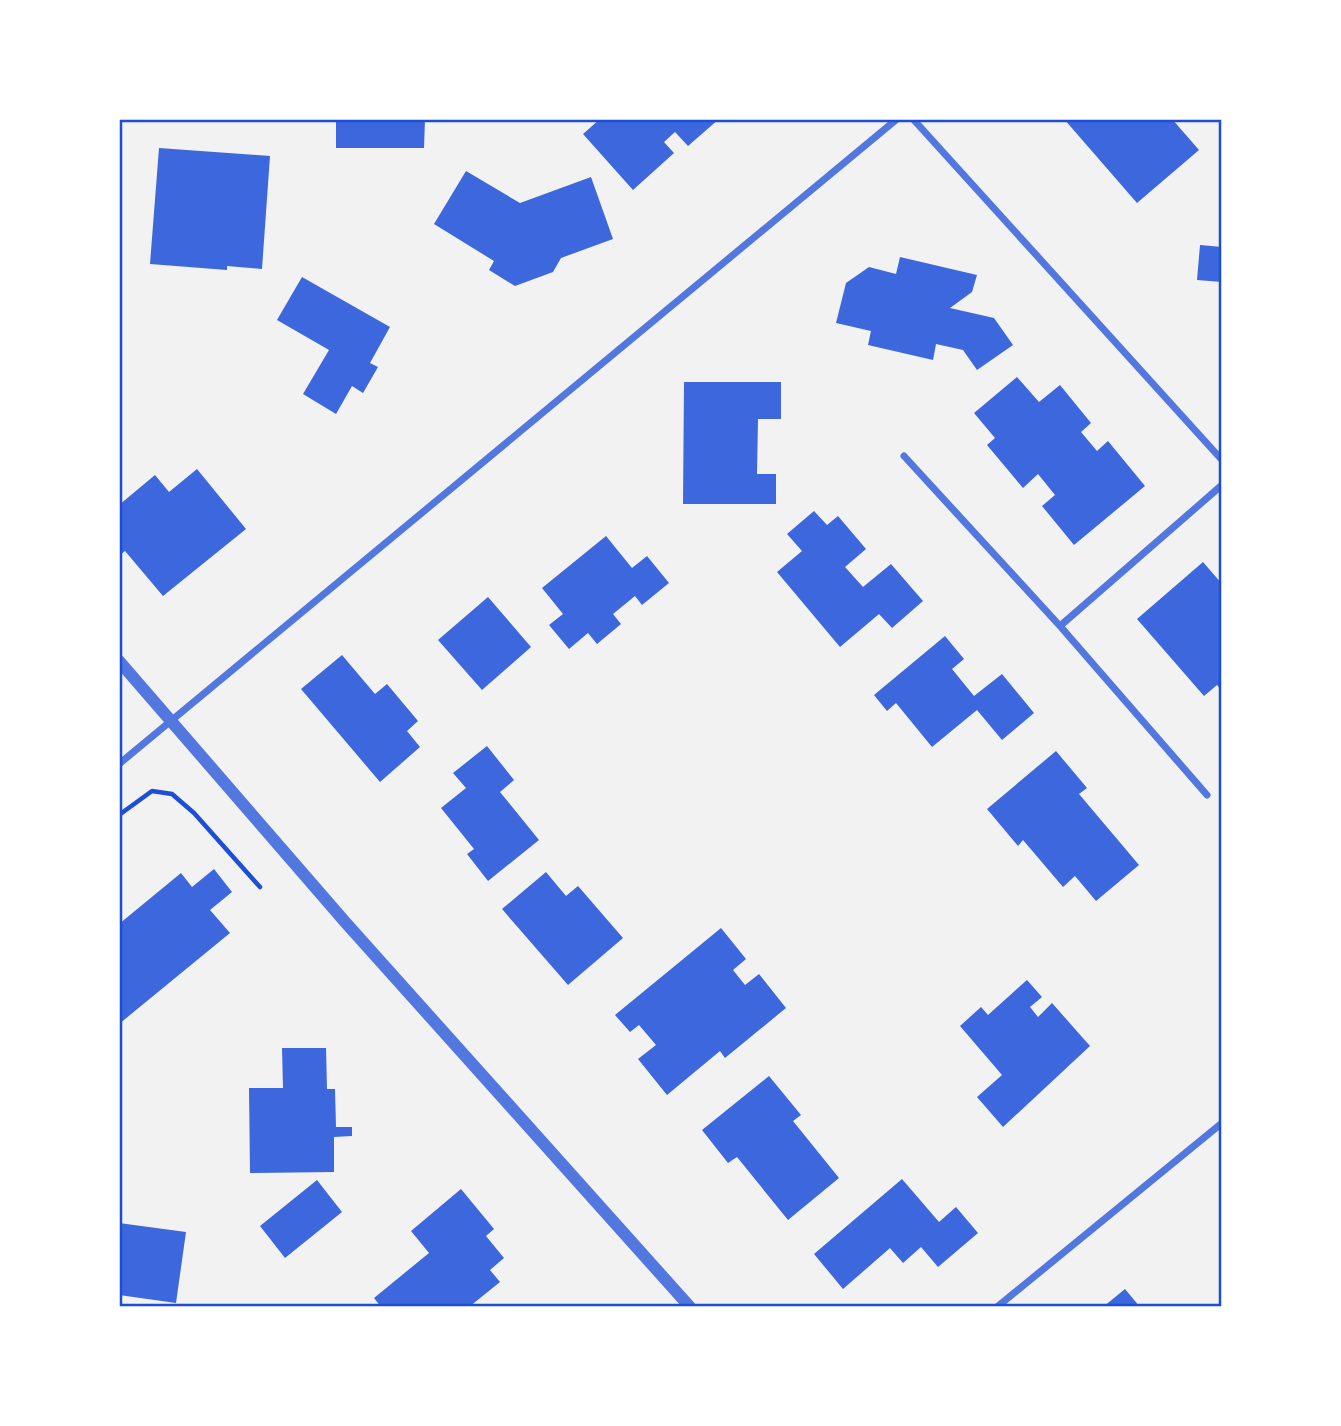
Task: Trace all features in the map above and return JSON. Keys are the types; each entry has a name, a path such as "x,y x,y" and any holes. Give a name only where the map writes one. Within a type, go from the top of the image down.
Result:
{"street":[{"path":"119,764 897,119"},
{"path":"913,119 1222,460"},
{"path":"904,456 1059,626 1207,795"},
{"path":"1059,626 1222,485"},
{"path":"119,661 346,923 690,1307"},
{"path":"997,1307 1222,1123"}],"path":[{"path":"119,815 152,791 172,794 194,813 261,887"}],"building":[{"path":"336,119 425,119 424,148 336,148"},
{"path":"600,119 719,119 688,146 675,132 664,142 674,153 633,190 583,134"},
{"path":"1064,119 1172,119 1199,150 1137,203"},
{"path":"159,148 270,156 262,269 227,266 227,270 150,264"},
{"path":"466,171 520,203 591,177 613,239 561,258 553,272 515,286 489,270 494,261 434,224"},
{"path":"1200,245 1222,247 1222,282 1197,280"},
{"path":"900,257 977,275 972,292 950,308 994,318 1013,345 977,370 963,350 936,344 933,360 868,345 871,331 836,323 846,283 869,267 896,274"},
{"path":"302,277 390,327 370,363 378,367 363,393 352,386 336,414 303,394 329,350 277,320"},
{"path":"1017,377 1039,402 1060,385 1091,423 1081,432 1097,451 1108,441 1145,486 1074,545 1042,506 1055,495 1038,474 1023,488 987,445 995,438 974,413"},
{"path":"684,382 781,382 781,419 758,419 757,474 776,474 776,504 683,504"},
{"path":"197,469 246,529 163,596 125,551 119,556 119,525 122,523 119,505 155,475 169,492"},
{"path":"814,511 827,525 838,516 866,549 845,567 863,587 891,564 923,601 892,628 879,614 840,647 777,572 802,551 787,534"},
{"path":"606,536 632,568 647,556 669,583 642,605 635,596 613,614 621,624 597,644 588,633 569,649 549,625 563,614 542,588"},
{"path":"1203,562 1222,584 1222,691 1217,685 1204,696 1137,619"},
{"path":"488,597 531,647 482,690 438,640"},
{"path":"945,636 964,659 952,669 974,696 1002,674 1034,713 1002,740 977,710 932,747 896,703 887,711 874,695"},
{"path":"342,655 375,694 387,684 418,721 407,731 420,747 380,782 301,689"},
{"path":"487,746 514,780 500,792 539,840 488,881 467,854 474,849 441,808 466,788 453,773"},
{"path":"1056,751 1087,788 1079,794 1139,865 1096,901 1075,876 1063,887 1023,840 1018,846 987,809"},
{"path":"214,869 232,892 210,910 230,933 119,1024 119,924 181,873 192,887"},
{"path":"546,872 566,896 578,886 623,938 568,985 502,909"},
{"path":"721,928 746,959 733,970 745,985 759,974 786,1008 725,1058 720,1051 667,1095 638,1059 656,1045 639,1025 630,1032 615,1015"},
{"path":"1027,980 1042,997 1030,1007 1038,1017 1052,1003 1090,1046 1003,1127 977,1097 1002,1075 960,1026 981,1007 988,1015"},
{"path":"282,1048 326,1048 327,1089 335,1089 336,1127 352,1127 352,1136 334,1137 334,1172 250,1173 249,1088 283,1088"},
{"path":"769,1076 801,1115 793,1121 839,1178 788,1220 737,1157 728,1163 702,1130"},
{"path":"902,1179 939,1222 956,1207 978,1233 938,1267 921,1247 903,1263 890,1248 843,1289 814,1254"},
{"path":"317,1180 342,1212 285,1258 260,1226"},
{"path":"461,1189 494,1229 486,1236 504,1258 490,1270 500,1282 469,1307 381,1307 374,1298 429,1253 411,1231"},
{"path":"119,1223 186,1232 176,1303 119,1295"},
{"path":"1125,1289 1140,1307 1103,1307"}]}
